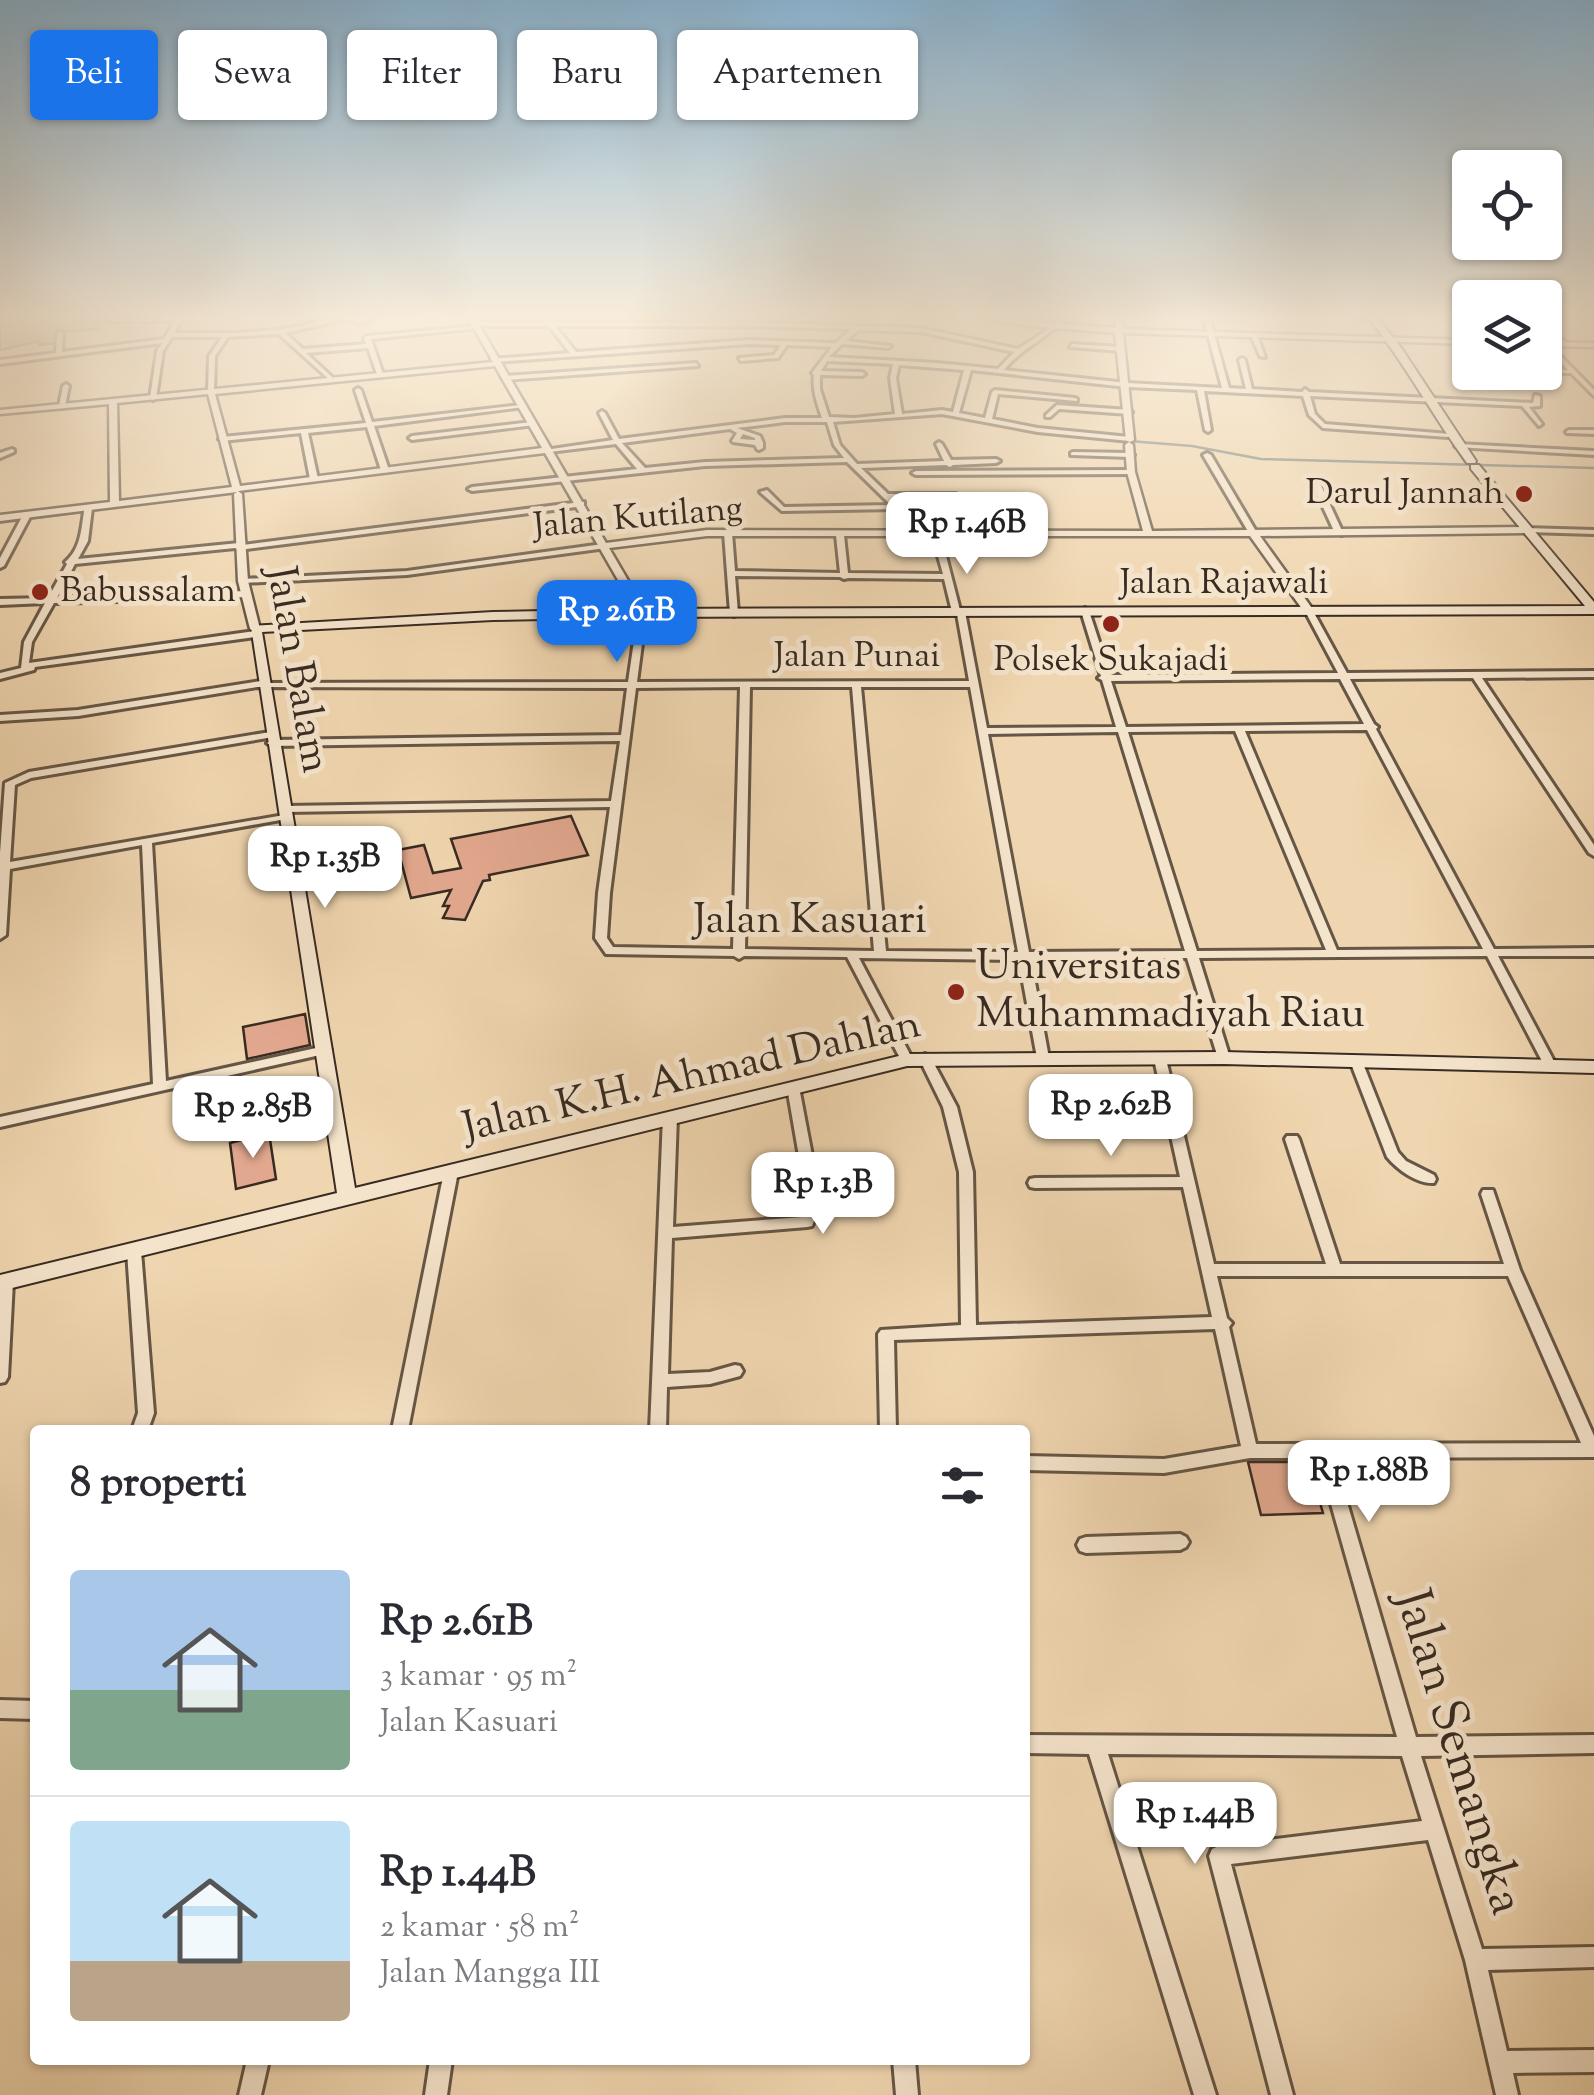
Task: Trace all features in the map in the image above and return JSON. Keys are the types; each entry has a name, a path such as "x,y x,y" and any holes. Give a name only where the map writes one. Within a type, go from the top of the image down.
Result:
{"main road":[{"path":"1437,414 1448,436 1594,610"},
{"name":"Jalan Rajawali","path":"255,632 493,616 642,613 1594,610"},
{"name":"Jalan Balam","path":"255,632 347,1198"},
{"name":"Jalan K.H. Ahmad Dahlan","path":"3,1283 916,1059 1224,1058 1594,1066"}],"street":[{"path":"113,414 115,504"},
{"name":"Jalan Balam","path":"216,414 237,491 243,581 255,632"},
{"path":"364,414 385,470"},
{"path":"222,439 458,414"},
{"path":"526,414 642,613"},
{"path":"602,414 620,444 643,470"},
{"path":"825,414 836,445 942,551 973,684 1044,1058"},
{"path":"0,518 88,512 115,504 735,430 931,414"},
{"path":"963,414 1130,444"},
{"path":"988,420 990,414"},
{"path":"1129,414 1132,472 1148,534"},
{"path":"1205,414 1208,430"},
{"path":"1312,414 1323,426 1448,436"},
{"path":"1531,414 1539,424"},
{"path":"290,416 299,431 314,479"},
{"path":"412,438 532,424"},
{"path":"735,430 735,441 760,446"},
{"path":"1569,432 1594,432"},
{"path":"939,444 953,472"},
{"path":"1072,454 1130,444"},
{"path":"1458,446 1594,453"},
{"path":"0,456 12,452"},
{"path":"1207,455 1252,533 1309,611 1344,673 1550,1066"},
{"path":"472,489 705,464 996,461"},
{"path":"916,473 1132,472"},
{"path":"1314,480 1339,533"},
{"path":"764,492 779,508 790,510 896,507"},
{"path":"888,496 956,496"},
{"path":"69,562 239,546 581,504"},
{"path":"31,668 22,664 23,655 84,540 88,512"},
{"path":"0,566 26,517"},
{"path":"1528,530 1594,532"},
{"name":"Jalan Kutilang","path":"243,581 420,571 728,533 1528,530"},
{"path":"728,533 734,613"},
{"path":"840,535 844,577"},
{"path":"730,573 947,577"},
{"path":"0,602 246,594"},
{"path":"1084,611 1224,1058"},
{"name":"Jalan Kasuari","path":"642,613 601,938 605,949 622,954 1026,956 1594,952"},
{"path":"0,676 255,632"},
{"path":"1103,678 1344,673 1594,674"},
{"path":"1477,676 1594,854"},
{"name":"Jalan Punai","path":"0,718 78,714 261,685 973,684"},
{"path":"739,955 745,685"},
{"path":"856,685 880,954"},
{"path":"982,731 1372,728"},
{"path":"1239,729 1333,954"},
{"path":"0,936 6,866 5,781 271,739 626,738"},
{"path":"6,866 146,842 285,812 617,804"},
{"path":"146,842 160,1088"},
{"path":"851,954 950,1107 966,1172 969,1332"},
{"path":"0,1122 325,1050"},
{"path":"1160,1059 1224,1324 1250,1451"},
{"path":"1356,1061 1392,1154 1401,1164 1429,1179"},
{"path":"667,1234 802,1226 807,1222 814,1203 793,1087"},
{"path":"658,1425 670,1117"},
{"path":"1292,1139 1334,1267"},
{"path":"401,1425 451,1172"},
{"path":"1035,1183 1188,1182"},
{"path":"1030,1463 1164,1466 1250,1451 1593,1450 1512,1270 1488,1194"},
{"path":"134,1251 146,1412 142,1425"},
{"path":"1209,1270 1512,1270"},
{"path":"0,1377 3,1283"},
{"path":"888,1425 884,1336 1224,1324"},
{"path":"661,1381 710,1378 736,1371"},
{"name":"Jalan Semangka","path":"1324,1451 1475,1960 1507,2095"},
{"path":"1086,1545 1180,1542"},
{"path":"0,1709 30,1710"},
{"path":"1030,1744 1594,1744"},
{"path":"1096,1746 1204,2095"},
{"path":"1282,2095 1218,1856 1435,1830"},
{"path":"1475,1960 1594,1957"},
{"path":"1498,2062 1594,2060"},
{"path":"250,2095 257,2065"},
{"path":"436,2095 440,2065"},
{"path":"904,2065 907,2095"}],"building":[{"path":"571,816 588,855 489,875 490,880 483,881 465,920 443,918 449,906 443,906 451,890 411,898 398,850 424,845 433,873 461,868 451,839"},
{"path":"305,1014 310,1045 247,1059 243,1027"},
{"path":"269,1133 276,1179 236,1189 230,1143"},
{"path":"1248,1462 1308,1462 1323,1513 1261,1515"}],"waterway":[{"path":"831,422 950,415"},
{"path":"79,512 790,422"},
{"path":"1129,441 1192,446 1261,459 1594,468"},
{"path":"0,522 99,509"}],"place":[{"name":"Darul Jannah","path":"1524,494"},
{"name":"Babussalam","path":"40,592"},
{"name":"Polsek Sukajadi","path":"1111,624"},
{"name":"Universitas Muhammadiyah Riau","path":"956,992"}]}
